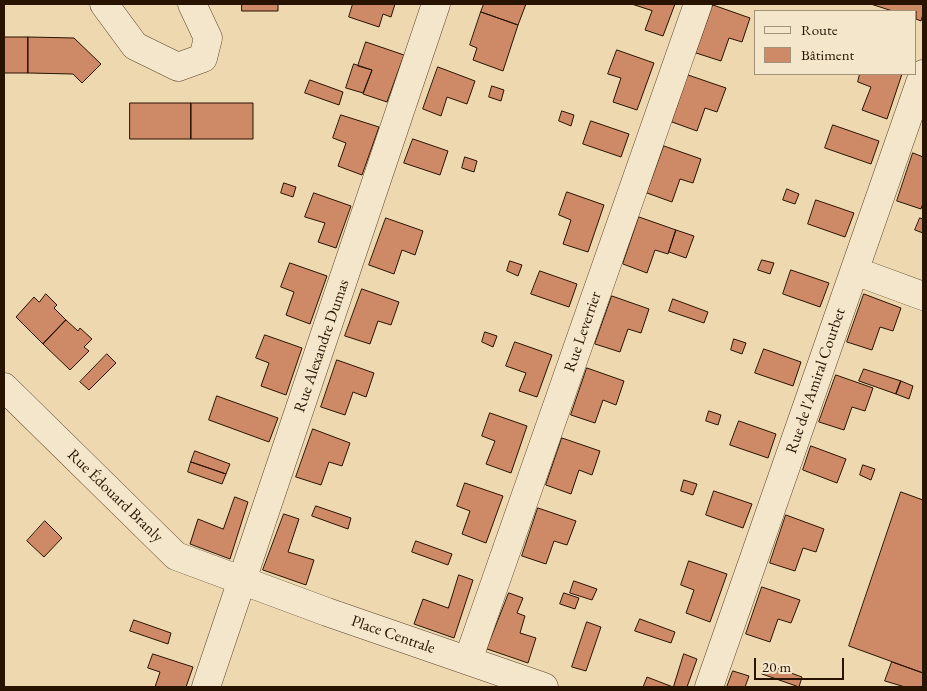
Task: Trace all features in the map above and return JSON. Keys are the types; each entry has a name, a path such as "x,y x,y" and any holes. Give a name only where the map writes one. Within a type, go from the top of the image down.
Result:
{"street":[{"path":"104,4 135,46 178,67 203,58 208,38 192,4"},
{"name":"Rue Alexandre Dumas","path":"206,687 436,4"},
{"name":"Rue Leverrier","path":"468,660 698,4"},
{"name":"Rue de l'Amiral Courbet","path":"709,687 923,74"},
{"path":"855,271 923,296"},
{"name":"Rue Édouard Branly","path":"4,387 176,556 227,576 243,580"},
{"name":"Place Centrale","path":"243,580 327,612 544,687"}],"building":[{"path":"242,4 278,4 278,11 242,11"},
{"path":"353,4 395,4 391,17 383,14 379,27 349,17"},
{"path":"484,4 526,4 518,25 481,12"},
{"path":"632,4 675,4 663,36 645,30 652,11"},
{"path":"871,4 923,4 921,21 917,19 917,10 890,10"},
{"path":"713,5 750,18 742,42 729,38 721,61 696,53"},
{"path":"481,12 518,25 503,71 473,60 477,48 470,45"},
{"path":"4,37 28,37 28,73 4,73"},
{"path":"28,37 74,38 101,64 82,83 73,74 28,73"},
{"path":"366,42 404,55 387,102 363,94 372,70 358,66"},
{"path":"617,50 654,63 637,110 613,102 621,78 608,74"},
{"path":"354,64 372,70 363,93 346,88"},
{"path":"438,67 475,81 467,104 447,97 441,116 423,109"},
{"path":"688,75 726,88 717,112 705,108 697,131 672,122"},
{"path":"860,75 902,75 887,119 862,110 871,87 858,82"},
{"path":"310,80 343,92 339,105 305,93"},
{"path":"492,86 504,90 501,101 489,97"},
{"path":"130,103 191,103 191,139 130,139"},
{"path":"191,103 253,103 253,139 191,139"},
{"path":"562,111 574,115 571,126 559,121"},
{"path":"341,115 379,127 362,175 338,166 346,143 333,138"},
{"path":"591,121 629,134 621,157 583,144"},
{"path":"833,125 879,141 871,164 825,148"},
{"path":"413,139 448,151 440,175 404,163"},
{"path":"664,146 701,159 693,183 680,179 672,202 647,193"},
{"path":"913,153 923,157 923,203 921,209 897,201"},
{"path":"465,157 477,161 474,172 462,168"},
{"path":"284,183 296,187 293,197 281,193"},
{"path":"787,189 799,194 795,204 783,200"},
{"path":"567,192 604,205 588,252 563,244 571,220 559,215"},
{"path":"314,193 351,206 336,248 318,242 325,223 305,217"},
{"path":"816,200 854,213 845,237 808,224"},
{"path":"639,217 676,230 668,254 655,250 647,273 623,264"},
{"path":"386,218 423,231 415,255 402,250 394,274 369,265"},
{"path":"920,218 923,219 923,233 915,230"},
{"path":"676,230 694,236 686,258 669,252"},
{"path":"762,260 774,263 770,274 758,270"},
{"path":"510,261 522,265 518,276 507,271"},
{"path":"290,263 327,276 310,324 286,315 294,292 281,287"},
{"path":"791,270 829,283 820,307 783,294"},
{"path":"540,271 577,284 569,307 531,294"},
{"path":"362,289 399,302 391,325 378,321 370,344 345,336"},
{"path":"46,294 57,305 54,308 66,320 43,344 16,317 34,297 39,302"},
{"path":"864,294 901,308 893,331 880,327 872,350 847,342"},
{"path":"612,296 649,309 641,333 628,329 620,352 595,344"},
{"path":"673,299 708,312 704,323 669,311"},
{"path":"66,320 78,331 80,328 92,339 84,347 89,351 70,370 43,344"},
{"path":"485,332 497,336 493,347 482,342"},
{"path":"265,335 302,348 286,395 261,386 269,363 256,358"},
{"path":"734,339 746,343 742,354 731,350"},
{"path":"515,342 552,355 537,397 519,391 526,373 506,366"},
{"path":"764,349 801,362 793,386 755,373"},
{"path":"107,354 116,363 89,390 80,382"},
{"path":"337,360 374,373 366,397 353,392 345,415 321,407"},
{"path":"587,368 624,381 616,405 603,400 595,423 571,415"},
{"path":"864,369 901,381 896,394 859,381"},
{"path":"836,375 873,388 865,411 852,407 844,430 819,422"},
{"path":"901,381 913,386 909,399 896,394"},
{"path":"217,396 278,418 269,442 209,420"},
{"path":"709,411 721,415 718,425 706,421"},
{"path":"490,413 527,426 511,473 486,464 495,441 482,436"},
{"path":"739,421 776,434 768,458 730,445"},
{"path":"313,429 350,443 342,466 329,462 321,485 296,477"},
{"path":"562,438 600,451 592,475 579,470 571,494 546,485"},
{"path":"811,446 846,459 837,483 803,470"},
{"path":"195,451 230,464 226,474 191,462"},
{"path":"191,462 226,474 222,484 188,472"},
{"path":"863,465 875,469 871,480 860,475"},
{"path":"684,480 697,484 693,495 681,491"},
{"path":"465,483 503,496 486,543 462,534 470,511 457,506"},
{"path":"714,491 752,504 743,528 706,515"},
{"path":"901,492 923,500 923,673 849,646"},
{"path":"235,497 248,502 230,559 190,544 198,519 223,529"},
{"path":"316,506 351,518 348,529 312,516"},
{"path":"538,508 576,521 567,545 554,541 546,564 522,556"},
{"path":"284,514 299,519 288,552 314,560 306,585 263,570"},
{"path":"786,515 824,529 816,552 803,548 795,571 770,563"},
{"path":"45,521 62,538 44,557 27,541"},
{"path":"416,541 452,554 448,565 412,552"},
{"path":"689,561 727,574 710,622 686,613 694,590 681,585"},
{"path":"459,575 473,580 454,638 414,624 423,599 448,608"},
{"path":"574,581 597,589 592,600 570,593"},
{"path":"762,587 800,600 791,623 778,619 770,642 746,634"},
{"path":"509,593 523,598 517,613 525,616 520,633 536,638 528,663 487,649"},
{"path":"564,593 579,598 575,609 560,604"},
{"path":"640,619 675,632 671,643 635,631"},
{"path":"134,620 171,633 168,644 130,631"},
{"path":"587,622 601,627 586,671 572,667"},
{"path":"153,654 193,667 186,687 155,687 160,672 148,668"},
{"path":"684,654 697,659 687,687 673,687"},
{"path":"892,662 923,673 923,687 905,687 885,681"},
{"path":"766,664 802,677 799,687 762,674"},
{"path":"733,671 749,676 745,687 727,687"},
{"path":"647,677 673,687 643,687"}]}
